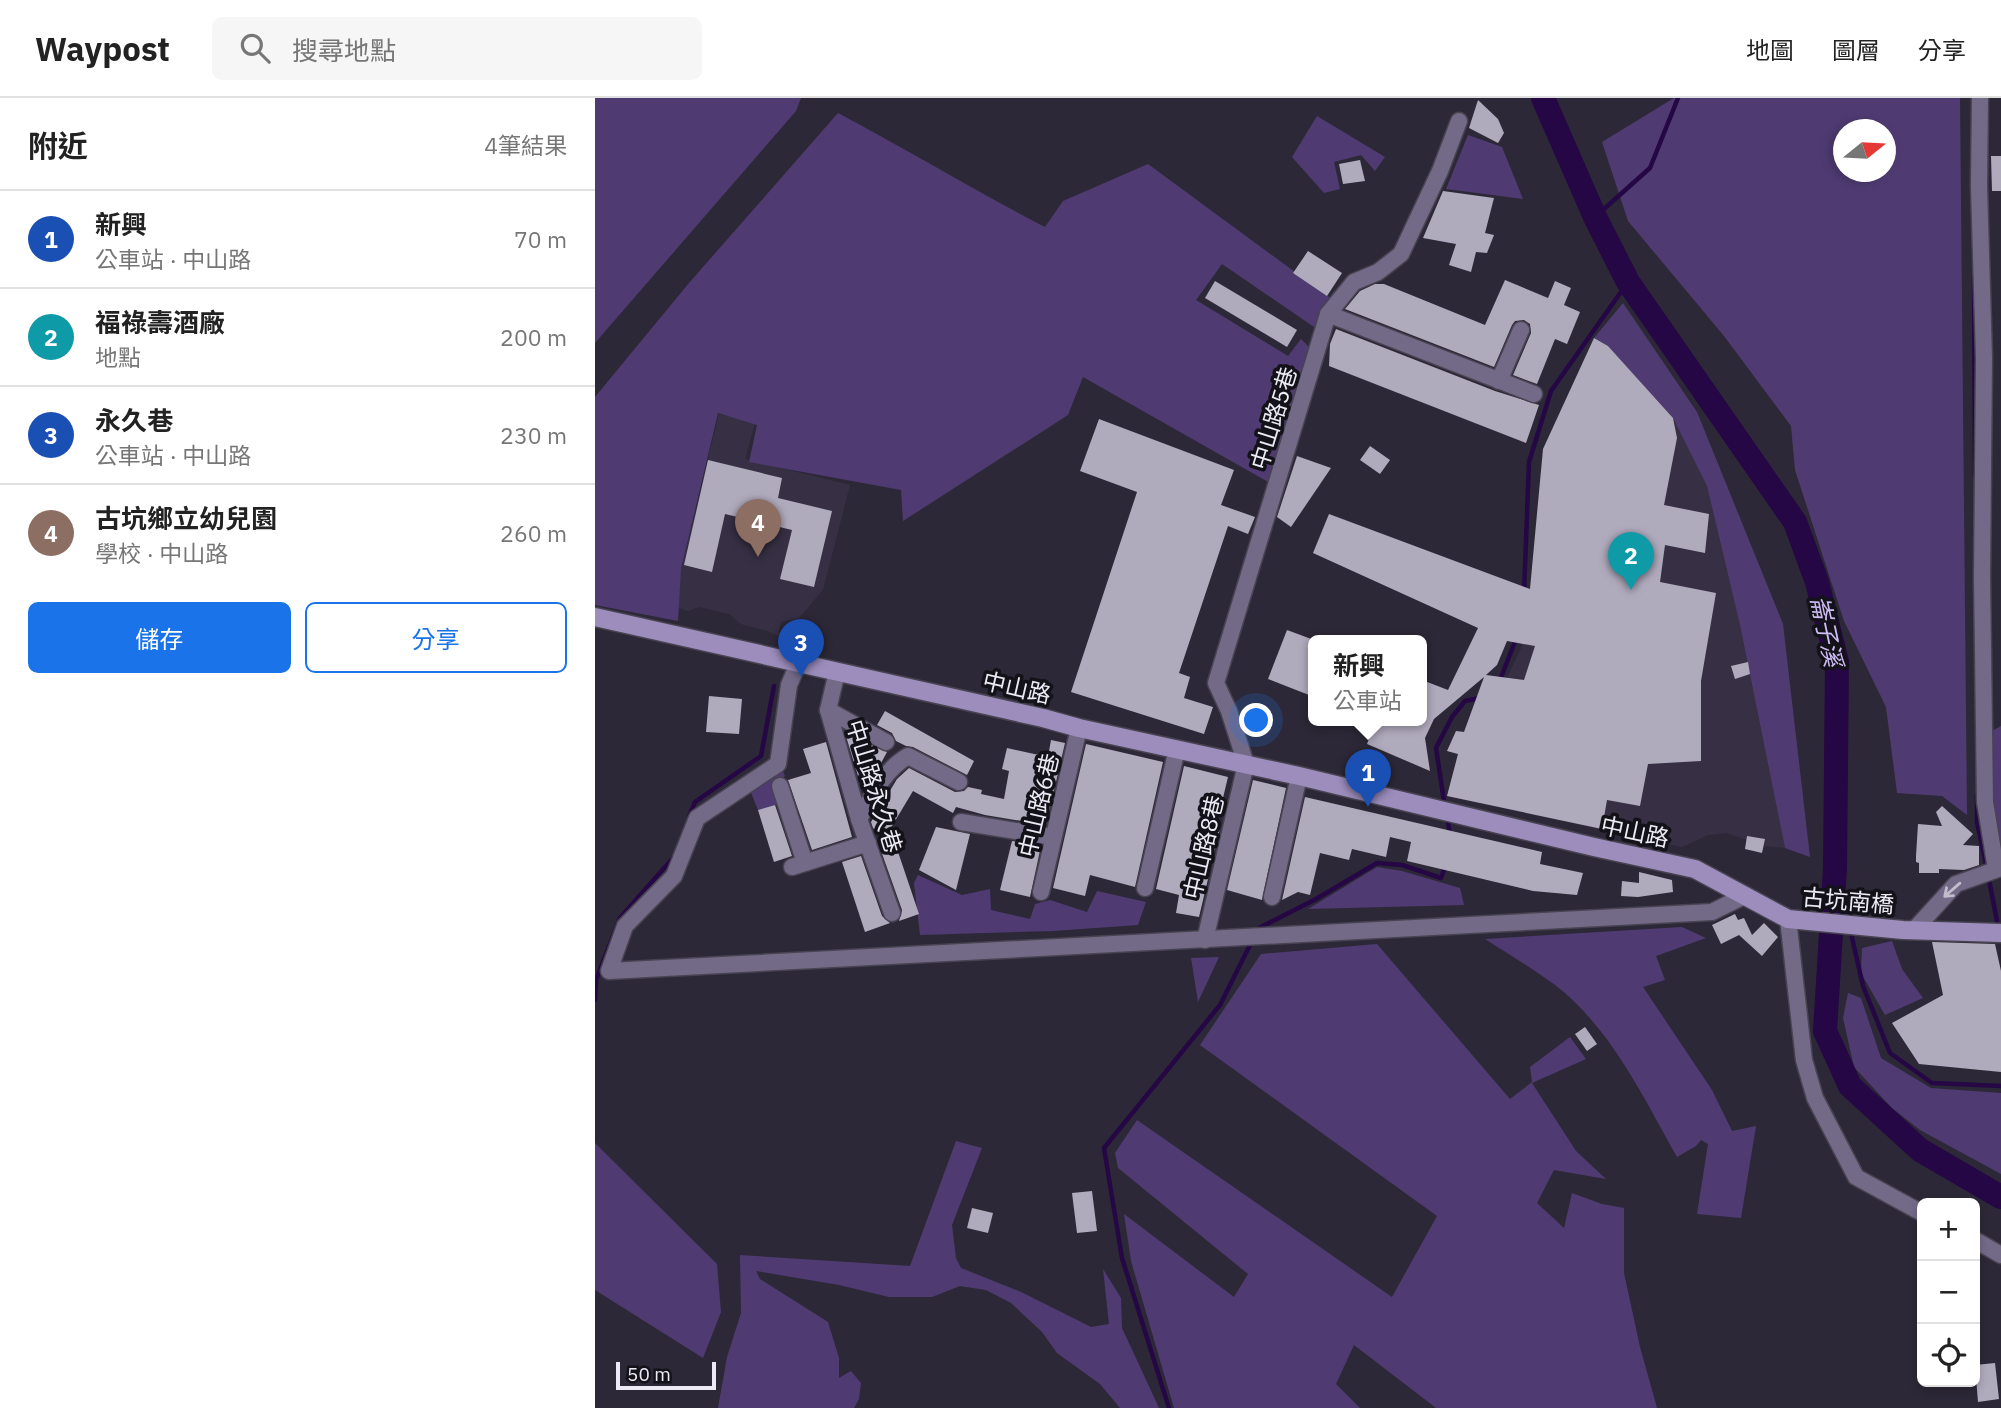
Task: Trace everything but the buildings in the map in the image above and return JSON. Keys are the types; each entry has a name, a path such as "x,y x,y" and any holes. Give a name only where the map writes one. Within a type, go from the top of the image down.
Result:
{"main road":[{"name":"中山路","path":"595,617 1299,776 1695,869 1788,919"},
{"name":"古坑南橋","path":"1788,919 1909,929"},
{"path":"1909,929 2001,933"}],"street":[{"path":"1909,929 1956,884 1999,868 1985,802 1982,578 1984,358 1979,186 1980,98"},
{"name":"中山路5巷","path":"1246,764 1229,711 1216,682 1328,314 1354,282 1378,272 1401,254 1440,171 1458,121"},
{"path":"1328,314 1534,394"},
{"path":"1499,381 1521,330"},
{"path":"798,664 789,685 778,764 698,818 674,876 625,926 609,971 1712,912 1744,896"},
{"name":"中山路永久巷","path":"837,671 828,710 859,819 892,914"},
{"path":"828,710 886,741"},
{"name":"中山路6巷","path":"1041,892 1079,728"},
{"name":"中山路8巷","path":"1145,888 1177,749"},
{"path":"859,819 879,785 897,762 908,756 959,782"},
{"name":"中山路8巷","path":"1205,940 1246,764"},
{"path":"1272,897 1299,776"},
{"path":"780,786 799,865 867,843"},
{"path":"961,822 1053,837"},
{"path":"1788,919 1804,1060 1815,1098 1856,1177 1917,1210"},
{"path":"1980,1243 2001,1255"}],"shaded area":[{"path":"595,98 801,98 796,111 595,343"},
{"path":"1674,98 1960,98 1967,815 1942,796 1897,793 1886,707 1844,621 1795,470 1791,426 1724,336 1628,221 1602,142"},
{"path":"838,113 1045,227 1063,201 1148,164 1333,300 1314,327 1222,264 1196,300 1288,356 1301,339 1310,348 1270,483 1083,377 1068,415 903,521 901,490 749,462 757,425 718,413 681,569 678,621 595,605 595,397 689,283"},
{"path":"1317,116 1385,157 1375,171 1361,155 1334,162 1340,189 1324,193 1292,157"},
{"path":"1468,135 1502,147 1523,199 1446,189"},
{"path":"1623,303 1697,412 1783,624 1810,857 1785,848 1740,625 1707,486 1673,418 1608,346 1594,338"},
{"path":"1594,338 1608,346 1673,418 1707,486 1740,625 1785,848 1764,846 1727,833 1708,835 1682,847 1447,796 1458,755 1447,751 1456,731 1464,731 1474,704 1493,707 1523,644"},
{"path":"719,414 755,423 745,459 850,485 823,590 799,618 781,622 778,636 741,624 729,614 699,607 688,611 672,606"},
{"path":"2001,726 2001,857 1994,802 1992,731"},
{"path":"781,767 785,776 771,788 778,804 758,810 750,790"},
{"path":"1377,867 1402,871 1460,888 1464,905 1308,909"},
{"path":"918,875 962,895 990,889 991,910 1030,919 1035,904 1050,900 1087,912 1097,891 1146,902 1138,925 920,935 914,883"},
{"path":"1682,927 1706,938 1656,956 1665,980 1643,987 1712,1090 1732,1131 1756,1126 1741,1218 1697,1214 1708,1144 1701,1140 1677,1157 1628,1070 1583,1010 1546,979 1485,939"},
{"path":"1892,941 1902,969 1923,998 1885,1015 1861,973 1862,948"},
{"path":"1377,944 1510,1099 1532,1082 1530,1067 1570,1037 1586,1059 1532,1083 1576,1151 1606,1179 1554,1170 1537,1203 1564,1228 1572,1193 1602,1204 1624,1208 1624,1273 1657,1408 1436,1408 1354,1345 1336,1384 1360,1408 1174,1408 1131,1261 1124,1214 1234,1297 1248,1274 1118,1168 1115,1153 1137,1120 1392,1297 1437,1216 1200,1045 1261,954"},
{"path":"1219,957 1198,1002 1191,958"},
{"path":"1848,993 1861,998 1881,1058 1931,1088 2001,1093 2001,1174 1920,1130 1892,1108 1854,1067 1843,1018"},
{"path":"956,1141 982,1148 952,1225 956,1258 961,1268 1021,1292 1091,1327 1109,1324 1103,1269 1121,1298 1122,1328 1159,1408 1120,1408 1100,1384 1057,1353 1042,1332 1011,1303 986,1290 960,1286 932,1297 889,1297 839,1285 756,1271 760,1279 828,1322 839,1358 839,1378 851,1371 861,1383 859,1399 854,1408 718,1408 727,1357 741,1313 740,1255 910,1266"},
{"path":"595,1143 717,1264 721,1312 703,1358 595,1290"}],"waterway":[{"name":"崙子溪","path":"1543,98 1595,217 1628,282 1795,522 1817,582 1837,662 1835,868 1825,1031 1850,1086 1920,1150 2001,1197"},
{"path":"1595,217 1650,168 1678,98"},
{"path":"1974,277 1975,475"},
{"path":"1524,593 1529,462 1551,391 1628,282"},
{"path":"1500,680 1516,639"},
{"path":"689,817 695,802 761,756 774,686"},
{"path":"1445,808 1436,748 1452,717 1465,701 1480,698"},
{"path":"1977,795 1977,822 1986,864"},
{"path":"1447,816 1450,835"},
{"path":"595,1000 596,980 620,918 673,858"},
{"path":"1256,934 1259,928 1316,899 1377,863 1402,865 1441,878 1446,864"},
{"path":"1835,868 1847,921"},
{"path":"1989,880 1997,921"},
{"path":"1850,929 1863,986 1890,1053 1932,1083 2001,1086"},
{"path":"1169,1408 1122,1258 1104,1148 1220,1005 1252,941"}],"place":[{"name":"古坑鄉立幼兒園","path":"758,557"},
{"name":"福祿壽酒廠","path":"1631,590"},
{"name":"永久巷","path":"801,677"},
{"name":"新興","path":"1368,807"}]}
